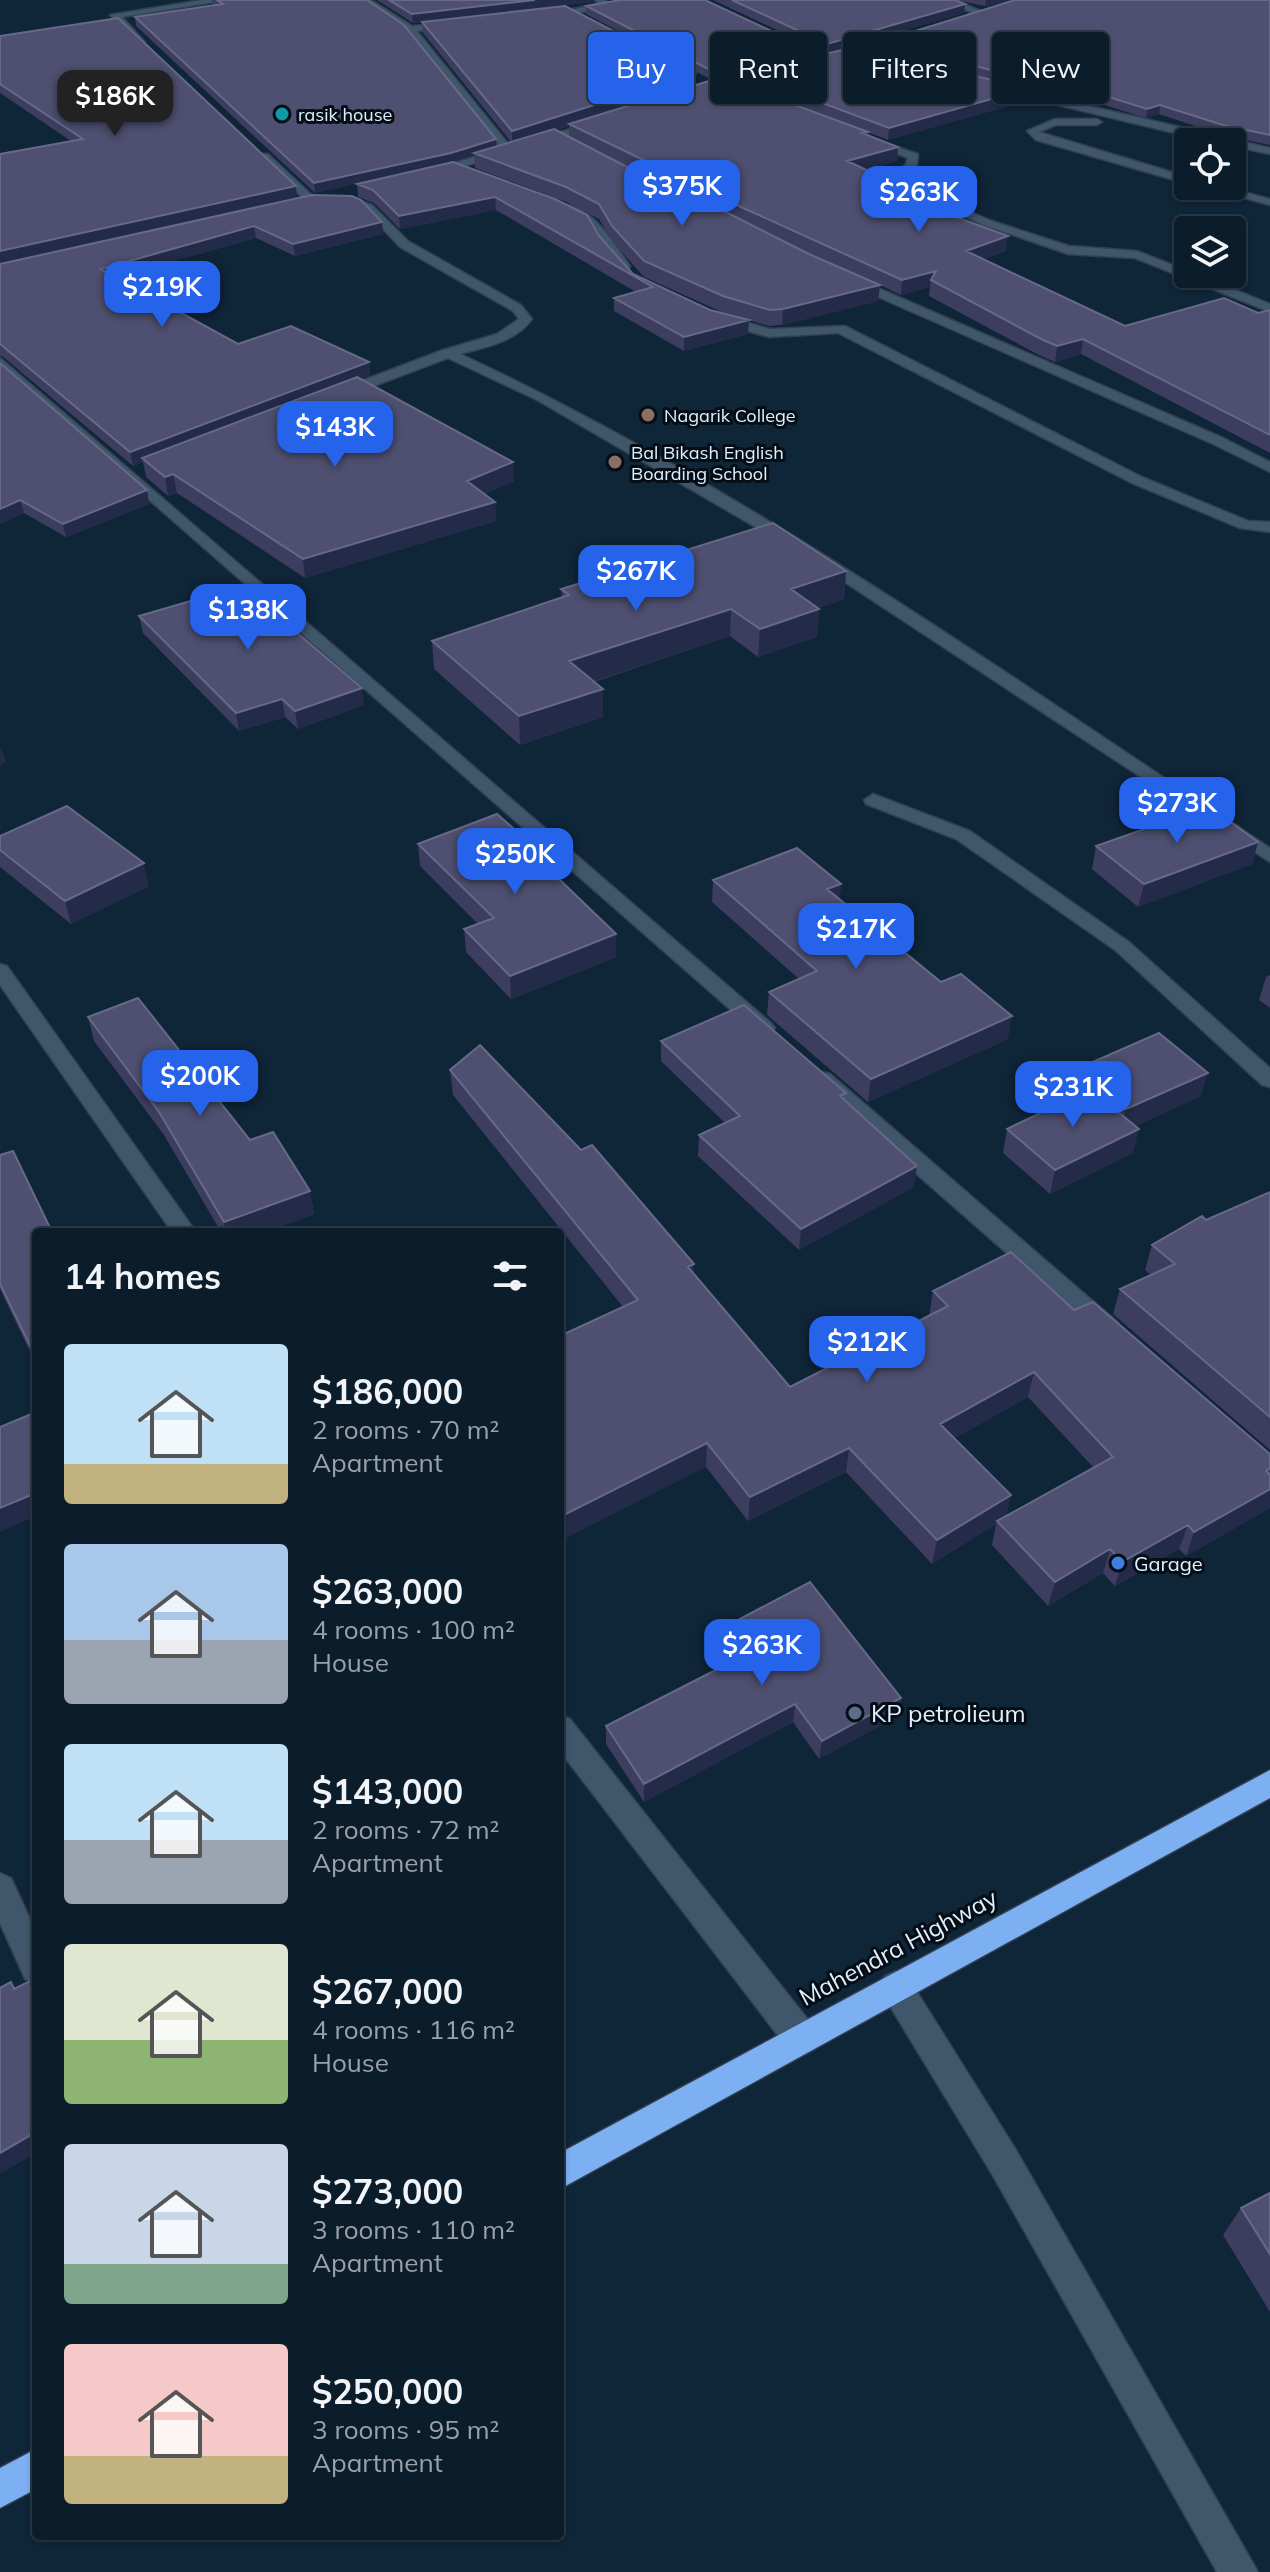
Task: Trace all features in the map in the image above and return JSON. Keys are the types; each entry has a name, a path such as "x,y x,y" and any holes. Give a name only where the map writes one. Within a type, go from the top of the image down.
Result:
{"highway":[{"name":"Mahendra Highway","path":"564,2170 1270,1783"},
{"path":"0,2489 32,2470"}],"street":[{"path":"148,49 115,15 222,0"},
{"path":"365,0 410,29 509,152"},
{"path":"946,0 981,13"},
{"path":"553,13 603,3 621,4"},
{"path":"967,17 996,9"},
{"path":"567,11 605,31"},
{"path":"410,29 468,24"},
{"path":"919,32 926,30"},
{"path":"694,91 710,83"},
{"path":"987,85 1174,131"},
{"path":"412,177 455,168 606,121"},
{"path":"1132,122 1055,122 1032,131 1040,138 1174,177"},
{"path":"861,135 914,156 911,165 898,175 908,187 985,222 1068,250 1137,255 1270,308"},
{"path":"561,136 560,141 572,149"},
{"path":"253,146 311,200 356,202 368,207 404,244 517,308 526,319 521,326 494,339 448,353 318,403"},
{"path":"1246,146 1270,151"},
{"path":"455,168 482,177"},
{"path":"296,204 354,190"},
{"path":"1246,196 1270,202"},
{"path":"548,202 594,224 605,244 638,282"},
{"path":"828,270 1218,441 1270,468"},
{"path":"706,313 769,333 840,329 1137,480 1245,525 1270,527"},
{"path":"448,353 542,397 807,551 1270,856"},
{"path":"0,362 137,472 778,1040"},
{"path":"873,800 963,835 1122,946 1270,1080"},
{"path":"0,970 181,1228"},
{"path":"802,1061 1126,1344"},
{"path":"564,1733 801,2038"},
{"path":"0,1888 32,1959"},
{"path":"896,1987 1004,2162 1239,2572"}],"building":[{"path":"217,0 367,0 404,25 496,139 451,153 314,183 135,17 223,4"},
{"path":"389,0 535,0 412,14"},
{"path":"620,0 705,0 774,32 710,32 710,70 694,62 694,32 636,32 586,6"},
{"path":"732,0 955,0 965,4 868,32 843,32 843,39 827,44 827,32 801,32"},
{"path":"1015,0 1270,0 1270,135 1223,125 1160,105 1147,109 1109,97 1109,32 992,32 992,70 976,66 976,32 912,32"},
{"path":"565,6 615,32 588,32 588,104 597,104 512,131 422,22"},
{"path":"118,18 296,186 0,251 0,154 83,139 0,84 0,36"},
{"path":"843,50 843,104 974,104 889,128 825,104 827,54"},
{"path":"976,76 992,80 992,99 976,103"},
{"path":"710,81 710,104 792,104 868,132 862,133 898,147 847,161 884,178 866,184 1008,236 966,251 1125,326 1224,298 1258,313 1270,310 1270,435 1083,339 1057,346 1041,339 931,280 936,271 902,280 569,124 634,104 694,104 694,86"},
{"path":"554,129 679,194 712,205 809,254 880,285 770,310 723,296 644,261 612,226 599,204 566,187 474,153"},
{"path":"453,162 555,199 587,215 599,236 633,274 710,310 749,320 684,337 614,298 653,287 495,197 399,216 373,190 357,184"},
{"path":"312,195 352,196 361,200 382,222 293,244 254,226 101,269 238,344 291,326 369,362 130,452 0,344 0,264"},
{"path":"0,363 147,490 63,524 20,500 0,509"},
{"path":"357,377 513,462 467,481 495,502 303,559 173,474 165,477 142,458"},
{"path":"773,523 846,571 791,589 819,609 760,629 731,609 569,661 603,689 519,716 432,641 569,595 561,589"},
{"path":"242,586 362,688 295,711 282,699 236,713 139,616"},
{"path":"67,806 144,863 65,901 0,850 0,836"},
{"path":"1209,806 1258,842 1144,884 1096,846"},
{"path":"497,814 539,851 532,853 616,934 510,976 464,929 494,918 418,844"},
{"path":"797,848 841,884 827,889 941,982 961,974 1012,1016 871,1079 769,992 817,971 713,880"},
{"path":"138,998 250,1140 273,1132 310,1191 224,1222 159,1112 88,1017"},
{"path":"744,1005 846,1093 840,1096 917,1166 801,1229 699,1135 740,1116 661,1041"},
{"path":"1159,1033 1208,1073 1126,1109 1079,1068"},
{"path":"480,1045 581,1150 592,1145 694,1264 688,1267 790,1387 948,1306 933,1291 1011,1252 1074,1310 1093,1302 1270,1454 1270,1468 1266,1471 1270,1475 1270,1489 1194,1532 1188,1525 1122,1562 1110,1549 1055,1582 997,1521 1113,1457 1034,1372 940,1424 1011,1495 937,1540 849,1448 750,1497 707,1443 564,1515 564,1334 638,1300 450,1070"},
{"path":"1090,1089 1139,1129 1055,1170 1007,1129"},
{"path":"13,1151 50,1228 32,1228 32,1350 0,1284 0,1155"},
{"path":"1270,1192 1270,1417 1120,1289 1175,1264 1152,1245 1202,1216 1206,1220"},
{"path":"32,1414 32,1495 0,1508 0,1427"},
{"path":"810,1582 901,1698 822,1741 795,1704 644,1784 606,1726 755,1650 734,1622"},
{"path":"32,1980 32,2134 0,2153 0,1988 11,1982 14,1989"},
{"path":"1270,2193 1270,2254 1241,2208"}],"place":[{"name":"rasik house","path":"282,114"},
{"name":"Nagarik College","path":"648,415"},
{"name":"Bal Bikash English Boarding School","path":"615,462"},
{"name":"Garage","path":"1118,1563"},
{"name":"KP petrolieum","path":"855,1713"}]}
